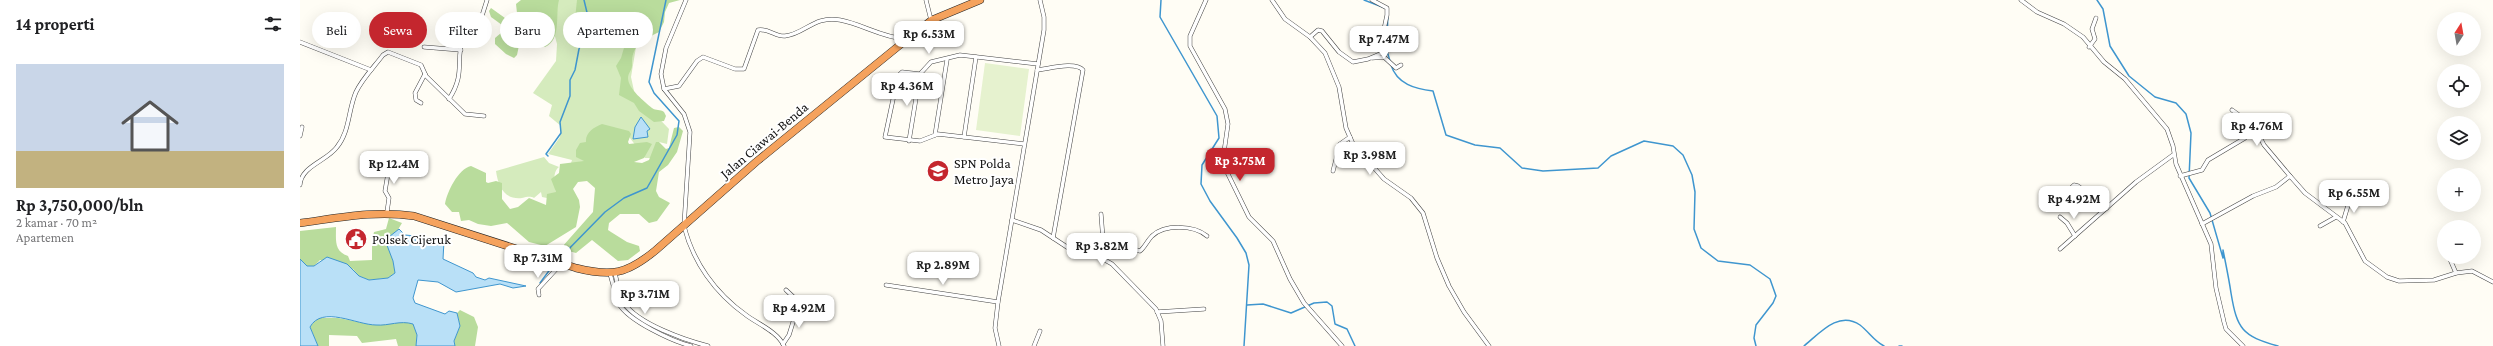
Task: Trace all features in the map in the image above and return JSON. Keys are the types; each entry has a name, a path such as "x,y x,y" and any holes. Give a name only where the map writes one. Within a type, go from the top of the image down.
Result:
{"highway":[{"name":"Jalan Ciawai-Benda","path":"612,274 640,262 684,226 802,123 932,20 980,0"},
{"path":"300,223 387,212 414,216 561,264 595,273 612,274"}],"street":[{"path":"449,99 456,88 460,76 463,37 480,22 487,0"},
{"path":"686,0 663,57 661,74 664,89 684,114 690,132 684,226 699,265 720,292 784,345 790,335 794,319 803,306 786,290"},
{"path":"926,0 932,20"},
{"path":"1004,346 999,345 995,328 1044,23 1040,0"},
{"path":"1206,0 1190,36 1190,46 1225,109 1228,124 1224,152 1225,168 1249,217 1273,241 1290,279 1304,303 1342,346"},
{"path":"1272,0 1285,19 1310,37 1325,53 1335,75 1350,137 1358,151 1384,179 1408,195 1423,213 1437,258 1449,286 1464,312 1489,346"},
{"path":"1371,58 1388,49 1383,34 1387,8 1372,0"},
{"path":"2021,0 2037,12 2064,24 2083,37 2089,47 2125,78 2166,129 2173,146 2173,155 2180,176 2211,244 2216,288 2226,329 2243,346"},
{"path":"2089,47 2095,39 2092,29 2096,18"},
{"path":"664,89 679,86 697,61 703,57 735,69 744,68 758,30 786,36 819,20 833,19 850,22 881,35 906,40"},
{"path":"1310,37 1318,30 1322,31 1342,55 1353,62 1384,57 1396,68 1402,65"},
{"path":"300,42 371,70"},
{"path":"427,47 461,50"},
{"path":"300,185 301,176 332,153 340,143 347,128 355,94 371,70 388,52 421,65 425,74 465,114 484,116"},
{"path":"909,141 920,74 931,62 947,60 960,56 1038,64"},
{"path":"964,137 976,57"},
{"path":"935,135 947,60"},
{"path":"1037,70 1073,66 1079,66 1083,70 1053,238"},
{"path":"920,74 902,72 898,76 885,137 909,141 927,140 935,135 1024,144"},
{"path":"421,103 416,100 415,95 425,74"},
{"path":"2232,110 2254,126 2264,145 2305,193 2349,228 2365,262 2387,277 2400,281 2434,280 2456,273 2472,271 2493,282"},
{"path":"300,136 302,127"},
{"path":"1333,171 1340,144 1350,137"},
{"path":"2180,176 2193,174 2204,169 2208,160 2245,138"},
{"path":"2060,249 2136,182 2173,155"},
{"path":"387,212 389,198 385,191 391,156"},
{"path":"2202,224 2253,196 2276,187 2290,176"},
{"path":"2066,193 2074,186 2078,186 2107,208"},
{"path":"2343,222 2349,202"},
{"path":"1101,214 1104,252"},
{"path":"2320,226 2336,217"},
{"path":"2060,218 2067,223 2075,236"},
{"path":"1012,220 1034,227 1076,253 1088,254 1129,248 1140,251 1158,232 1180,227 1194,229 1208,236"},
{"path":"1088,254 1112,264 1158,312 1161,320 1163,346"},
{"path":"539,295 538,289 561,264"},
{"path":"2452,264 2456,273"},
{"path":"612,274 620,304 628,314 663,335 691,346"},
{"path":"612,274 623,302 631,310 672,335 708,346"},
{"path":"886,285 998,302"},
{"path":"1158,312 1204,309"},
{"path":"1034,346 1040,331"}],"green space":[{"path":"521,0 559,0 555,36 555,12 517,12 516,4"},
{"path":"557,0 581,0 597,12 563,12 563,48 636,48 631,77 636,100 643,102 669,129 667,144 659,142 652,158 645,158 627,134 590,164 571,163 572,160 548,154 560,137 561,126 549,116 552,105 533,93 556,61 557,44 555,36 555,14"},
{"path":"577,0 680,0 669,3 665,12 664,22 659,32 653,35 653,12 576,12"},
{"path":"491,8 500,14 500,24 492,18 492,12 489,11"},
{"path":"500,34 500,48 518,48 517,55 514,58 506,54 495,44 495,38"},
{"path":"624,48 636,48 633,53 632,67 628,76 629,82 637,95 652,108 664,112 666,116 664,121 654,122 639,111 634,103 619,95 621,78 616,66 621,58"},
{"path":"985,63 1029,69 1020,136 976,130"},
{"path":"602,124 629,131 631,134 628,142 629,144 647,142 652,144 644,158 634,162 642,163 649,160 656,142 659,142 666,149 669,148 674,128 679,127 683,131 677,152 668,165 659,172 656,191 659,197 670,203 657,221 649,223 639,214 620,214 609,223 608,230 627,242 639,246 640,251 628,260 618,261 592,240 576,253 565,250 562,247 593,212 595,188 587,181 578,182 573,189 579,200 580,207 576,227 545,246 529,242 507,223 491,226 478,224 469,220 461,221 459,212 452,212 445,204 448,193 458,176 466,168 471,166 486,173 486,182 496,181 502,183 502,199 510,209 518,207 529,198 546,205 547,194 556,192 551,179 559,173 560,164 584,161 576,157 576,150 580,143 586,142 587,136 591,131"},
{"path":"544,157 549,163 559,167 554,176 554,184 557,195 547,198 542,197 541,192 534,198 516,198 511,197 503,191 498,182 496,171"},
{"path":"389,218 402,223 388,246 395,273 388,278 369,280 359,276 353,269 320,260 314,266 307,266 300,259 300,231 336,227 336,241 338,248 343,254 348,256 350,261 372,260 372,241 374,232 386,229"},
{"path":"460,310 474,317 478,327 475,346 455,346 454,341 460,326 457,313"},
{"path":"317,318 338,318 376,325 405,322 413,324 417,335 416,346 398,346 396,339 362,343 357,336 329,335 329,346 318,346 310,327"}],"water":[{"path":"641,117 650,129 647,131 648,137 633,139 635,127"},
{"path":"399,229 405,235 416,236 415,241 424,244 429,238 444,241 443,259 473,273 476,277 485,280 489,278 526,286 513,288 500,284 456,292 438,282 418,280 413,298 415,303 445,314 449,311 457,313 460,326 454,341 455,346 416,346 417,335 413,324 399,323 376,325 340,318 323,317 310,327 318,346 300,346 300,259 307,266 314,266 327,257 347,264 359,276 369,280 388,278 395,273 393,261 385,240"}],"waterway":[{"path":"548,156 546,154 561,133 560,122 570,96 570,80 575,70 579,49 590,25 584,0"},
{"path":"558,260 605,212 624,198 647,188 677,135 679,121 654,93 649,82 666,0"},
{"path":"1161,0 1160,17 1217,116 1219,138 1202,165 1201,184 1210,201 1246,253 1249,265 1244,346"},
{"path":"1364,0 1385,8"},
{"path":"2097,0 2103,9 2110,46 2129,76 2155,97 2176,103 2186,114 2191,133 2189,178 2210,213 2223,258 2223,250 2233,305 2239,323 2243,329 2256,339 2278,346"},
{"path":"1387,44 1388,9"},
{"path":"1387,51 1390,61"},
{"path":"1391,65 1402,81 1413,87 1433,91 1446,135 1475,145 1500,148 1522,168 1543,171 1598,168 1611,156 1644,141 1673,146 1683,155 1692,175 1695,192 1694,229 1701,248 1718,261 1750,265 1770,279 1776,296 1773,303 1756,325 1754,338 1756,346"},
{"path":"540,283 554,264"},
{"path":"1247,305 1263,304 1291,313 1314,303 1327,302 1332,306 1335,324 1347,329 1355,346"},
{"path":"1804,346 1829,325 1844,320 1852,321 1860,325 1877,342 1884,346"}],"place":[{"name":"SPN Polda Metro Jaya","path":"938,171"},
{"name":"Polsek Cijeruk","path":"356,239"}]}
